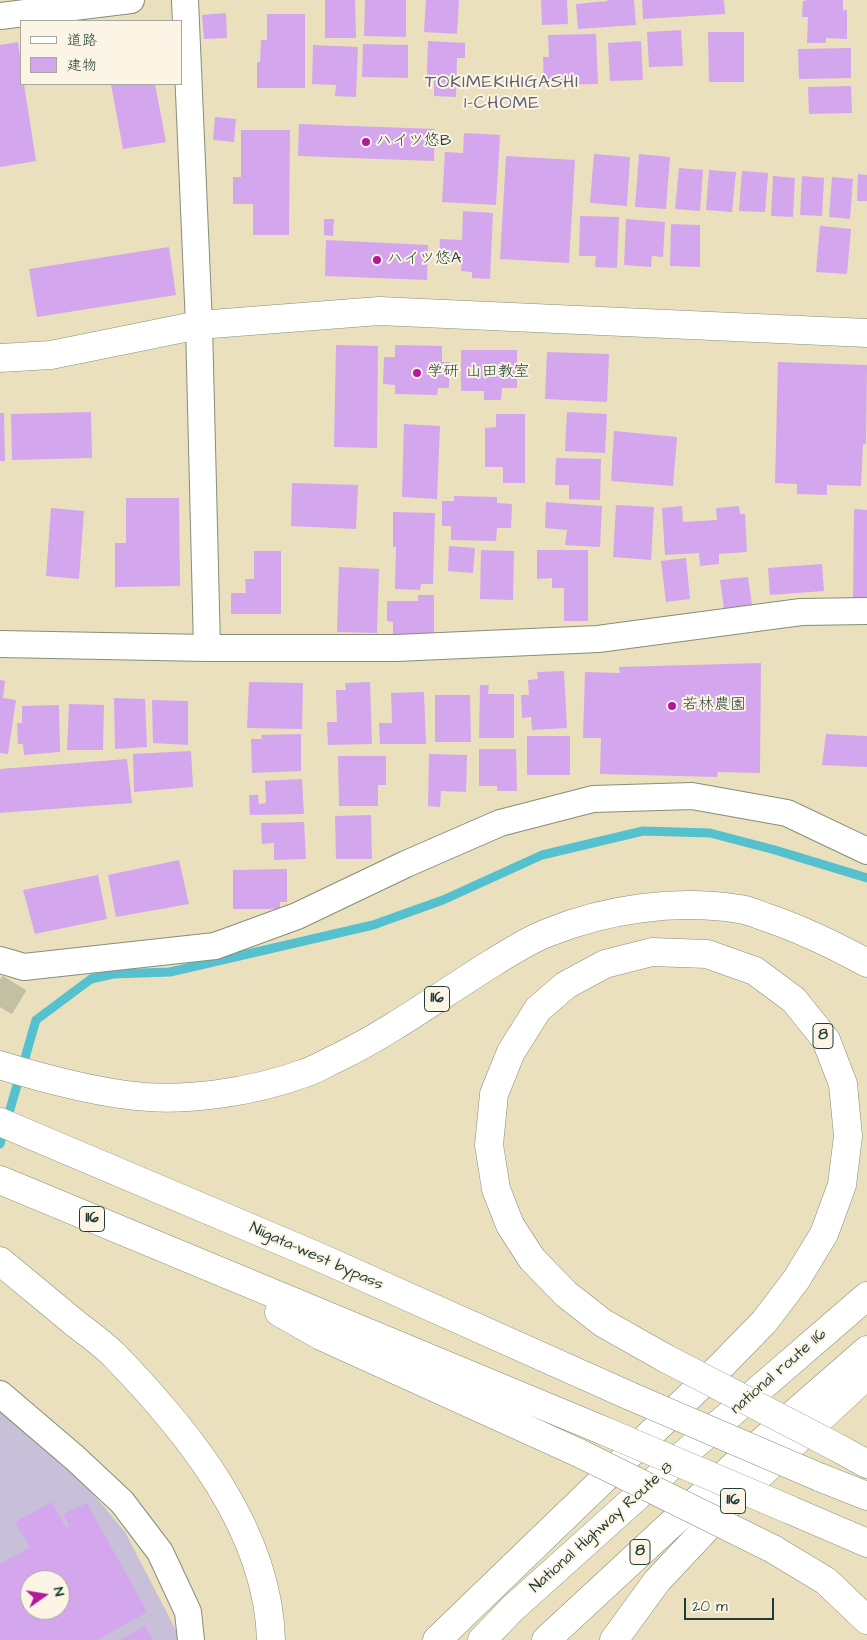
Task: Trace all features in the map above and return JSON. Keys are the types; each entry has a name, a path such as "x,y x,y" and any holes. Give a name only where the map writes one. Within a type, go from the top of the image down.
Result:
{"main road":[{"path":"0,358 51,355 199,325 379,311 867,333"},
{"name":"116","path":"0,1065 50,1081 129,1096 177,1097 224,1093 267,1085 308,1072 358,1048 496,961 546,933 596,917 644,907 694,904 741,909 787,924 867,963"},
{"path":"833,945 867,974"},
{"name":"8","path":"437,1640 722,1366 764,1322 796,1280 824,1234 842,1185 848,1136 843,1084 826,1040 794,1000 755,971 707,954 652,952 605,964 566,985 538,1009 511,1052 494,1094 488,1145 496,1188 510,1225 532,1259 566,1294 603,1323 666,1358 840,1449 867,1464"},
{"name":"Niigata-west bypass","path":"0,1122 319,1257 630,1396 867,1496"},
{"name":"116","path":"0,1180 602,1430 693,1458"},
{"name":"116","path":"184,1257 321,1336 579,1453 773,1549 826,1581 867,1620"},
{"path":"0,1261 113,1354 170,1417 208,1468 238,1515 258,1566 270,1616 271,1640"},
{"name":"national route 116","path":"693,1458 867,1296"},
{"name":"116","path":"735,1464 867,1350"},
{"name":"116","path":"614,1640 657,1581 733,1500 867,1375"},
{"path":"693,1458 788,1509 867,1543"},
{"name":"National Highway Route 8","path":"513,1608 693,1458"},
{"name":"8","path":"546,1640 735,1464"},
{"path":"482,1640 513,1608"},
{"path":"494,1640 513,1608"}],"street":[{"path":"0,16 131,0"},
{"path":"185,0 199,325 207,648"},
{"path":"0,644 207,648 396,648 598,639 801,612 867,611"},
{"path":"0,960 24,967 215,946 297,916 406,864 500,823 593,799 692,796 787,812 867,851"},
{"path":"0,1394 75,1458 122,1502 160,1552 188,1612 191,1640"}],"shaded area":[{"path":"0,1407 66,1461 125,1532 181,1640 0,1640"}],"building":[{"path":"325,0 355,0 356,38 325,38"},
{"path":"365,0 406,0 406,37 364,36"},
{"path":"426,0 459,0 457,34 424,32"},
{"path":"541,0 567,0 568,24 542,25"},
{"path":"607,0 634,0 636,25 578,29 576,4"},
{"path":"642,0 724,0 725,14 643,19"},
{"path":"843,0 843,10 847,10 847,39 826,38 826,43 807,43 808,17 802,17 803,1"},
{"path":"226,13 227,38 204,39 202,15"},
{"path":"267,14 305,14 305,88 257,88 257,62 260,62 261,40 267,40"},
{"path":"681,30 683,66 649,67 647,32"},
{"path":"708,32 744,32 744,82 709,82"},
{"path":"596,34 598,84 544,85 543,57 549,57 548,35"},
{"path":"428,41 465,43 465,58 457,58 456,97 434,96 434,75 427,75"},
{"path":"641,41 643,80 610,81 608,43"},
{"path":"18,42 20,85 24,85 36,161 0,167 0,45"},
{"path":"363,44 408,45 408,78 362,77"},
{"path":"313,45 358,47 356,97 335,96 336,85 312,84"},
{"path":"851,48 851,78 799,79 798,49"},
{"path":"111,85 155,85 166,142 123,149"},
{"path":"851,86 852,113 809,114 808,87"},
{"path":"215,117 236,119 234,142 213,140"},
{"name":"ハイツ悠B","path":"299,124 435,129 434,161 298,156"},
{"path":"241,130 290,130 289,235 253,235 253,204 233,204 233,177 241,177"},
{"path":"464,133 500,135 496,205 442,202 445,152 463,153"},
{"path":"594,154 630,157 627,206 590,203"},
{"path":"639,154 670,157 666,209 635,207"},
{"path":"506,156 575,160 569,263 500,259"},
{"path":"679,168 703,170 700,211 675,209"},
{"path":"709,170 736,172 732,212 706,210"},
{"path":"742,171 768,173 765,212 739,211"},
{"path":"858,174 867,175 867,201 857,201"},
{"path":"773,176 795,178 793,217 771,216"},
{"path":"802,176 824,178 822,216 800,215"},
{"path":"832,177 853,179 850,219 829,217"},
{"path":"463,211 493,213 490,279 472,278 472,272 461,271 462,261 439,260 440,239 462,240"},
{"path":"580,216 619,217 617,268 595,267 596,256 579,256"},
{"path":"324,219 334,219 333,236 324,235"},
{"path":"626,219 665,222 663,257 652,256 651,267 624,265"},
{"path":"671,224 700,225 700,267 670,266"},
{"path":"820,226 851,229 847,274 816,272"},
{"name":"ハイツ悠A","path":"326,240 428,245 427,280 325,276"},
{"path":"169,247 176,295 37,317 29,269"},
{"path":"336,345 378,346 377,448 334,447"},
{"name":"学研 山田教室","path":"395,345 442,346 442,362 450,362 449,388 438,388 437,395 395,394 395,385 383,384 384,357 395,357"},
{"path":"461,350 517,350 517,388 502,388 501,400 484,400 484,391 461,391"},
{"path":"547,352 609,354 607,402 545,399"},
{"path":"778,362 867,365 866,444 863,444 861,486 827,485 827,495 797,494 797,484 775,483"},
{"path":"91,412 92,458 12,460 11,414"},
{"path":"567,412 607,414 605,453 565,451"},
{"path":"0,413 4,413 5,461 0,461"},
{"path":"496,414 525,414 525,483 503,483 503,467 485,467 485,428 496,427"},
{"path":"404,424 440,426 437,499 402,497"},
{"path":"614,431 677,437 673,486 611,481"},
{"path":"556,458 601,459 600,500 569,499 569,485 555,485"},
{"path":"292,483 358,485 356,529 291,526"},
{"path":"454,496 497,497 497,503 512,504 511,528 497,528 496,541 451,540 451,526 442,526 442,501 454,501"},
{"path":"126,498 179,498 180,586 115,587 115,543 126,543"},
{"path":"546,502 602,506 600,547 565,545 567,530 545,528"},
{"path":"616,505 654,507 651,560 613,557"},
{"path":"682,506 683,522 717,520 716,508 739,506 740,514 745,514 747,552 719,554 719,564 700,566 699,553 665,555 662,508"},
{"path":"51,508 84,511 79,579 46,576"},
{"path":"854,509 867,510 867,600 853,600"},
{"path":"393,512 435,513 433,584 421,584 420,590 395,589 396,547 393,547"},
{"path":"449,546 475,548 473,573 448,571"},
{"path":"481,550 514,551 513,600 480,599"},
{"path":"537,550 588,550 588,621 564,621 564,588 552,588 552,578 537,579"},
{"path":"254,551 281,551 281,614 231,614 231,593 246,593 245,579 254,579"},
{"path":"686,558 690,599 666,602 661,561"},
{"path":"822,564 824,591 770,595 768,568"},
{"path":"339,567 379,569 377,633 337,632"},
{"path":"748,577 752,605 724,609 720,580"},
{"path":"418,595 434,595 434,635 393,635 393,622 387,621 387,601 418,601"},
{"name":"若林農園","path":"761,663 760,773 718,772 717,777 600,774 601,738 583,738 585,672 620,673 619,667"},
{"path":"564,671 567,728 532,730 531,717 522,718 521,695 529,695 528,680 538,679 537,672"},
{"path":"0,680 5,681 3,698 16,700 8,754 0,753"},
{"path":"249,682 303,683 302,729 247,728"},
{"path":"370,682 372,744 328,745 327,722 337,722 336,690 346,690 345,683"},
{"path":"480,685 489,685 488,694 514,694 514,738 479,738"},
{"path":"424,692 426,744 380,744 379,723 392,723 391,693"},
{"path":"435,695 470,695 471,742 435,742"},
{"path":"114,698 145,699 147,747 115,749"},
{"path":"152,700 188,701 188,745 153,743"},
{"path":"69,704 104,705 103,750 67,750"},
{"path":"59,705 60,752 24,755 23,744 18,744 17,723 22,723 22,706"},
{"path":"301,734 301,771 252,773 251,739 262,739 261,735"},
{"path":"826,734 867,736 867,767 822,765"},
{"path":"527,736 570,736 570,775 527,775"},
{"path":"479,749 516,749 517,791 497,791 497,786 479,786"},
{"path":"191,751 193,787 134,792 133,754"},
{"path":"429,754 467,755 466,792 441,791 440,807 428,806"},
{"path":"338,756 386,756 386,785 378,785 378,806 339,806"},
{"path":"127,759 132,803 0,813 0,769"},
{"path":"302,779 304,814 250,815 249,795 258,795 259,804 266,803 265,781"},
{"path":"371,815 372,859 336,859 335,816"},
{"path":"304,822 306,859 274,860 274,843 262,844 261,823"},
{"path":"179,860 189,904 116,917 108,875"},
{"path":"287,869 287,902 280,902 280,909 233,909 233,870"},
{"path":"98,875 107,919 35,934 23,890"},
{"path":"52,1502 66,1528 70,1526 63,1514 87,1503 147,1612 97,1640 0,1640 0,1564 30,1547 15,1522"},
{"path":"145,1626 153,1640 120,1640"}],"waterway":[{"path":"0,1144 36,1020 91,979 113,974 170,972 373,925 443,900 542,855 643,831 710,833 775,850 867,878"}],"tunnel":[{"path":"0,1007 24,967"}],"place":[{"name":"ハイツ悠B","path":"366,142"},
{"name":"ハイツ悠A","path":"377,260"},
{"name":"学研 山田教室","path":"417,373"},
{"name":"若林農園","path":"672,706"}],"district":[{"name":"TOKIMEKIHIGASHI 1-CHOME","path":"502,94"}]}
